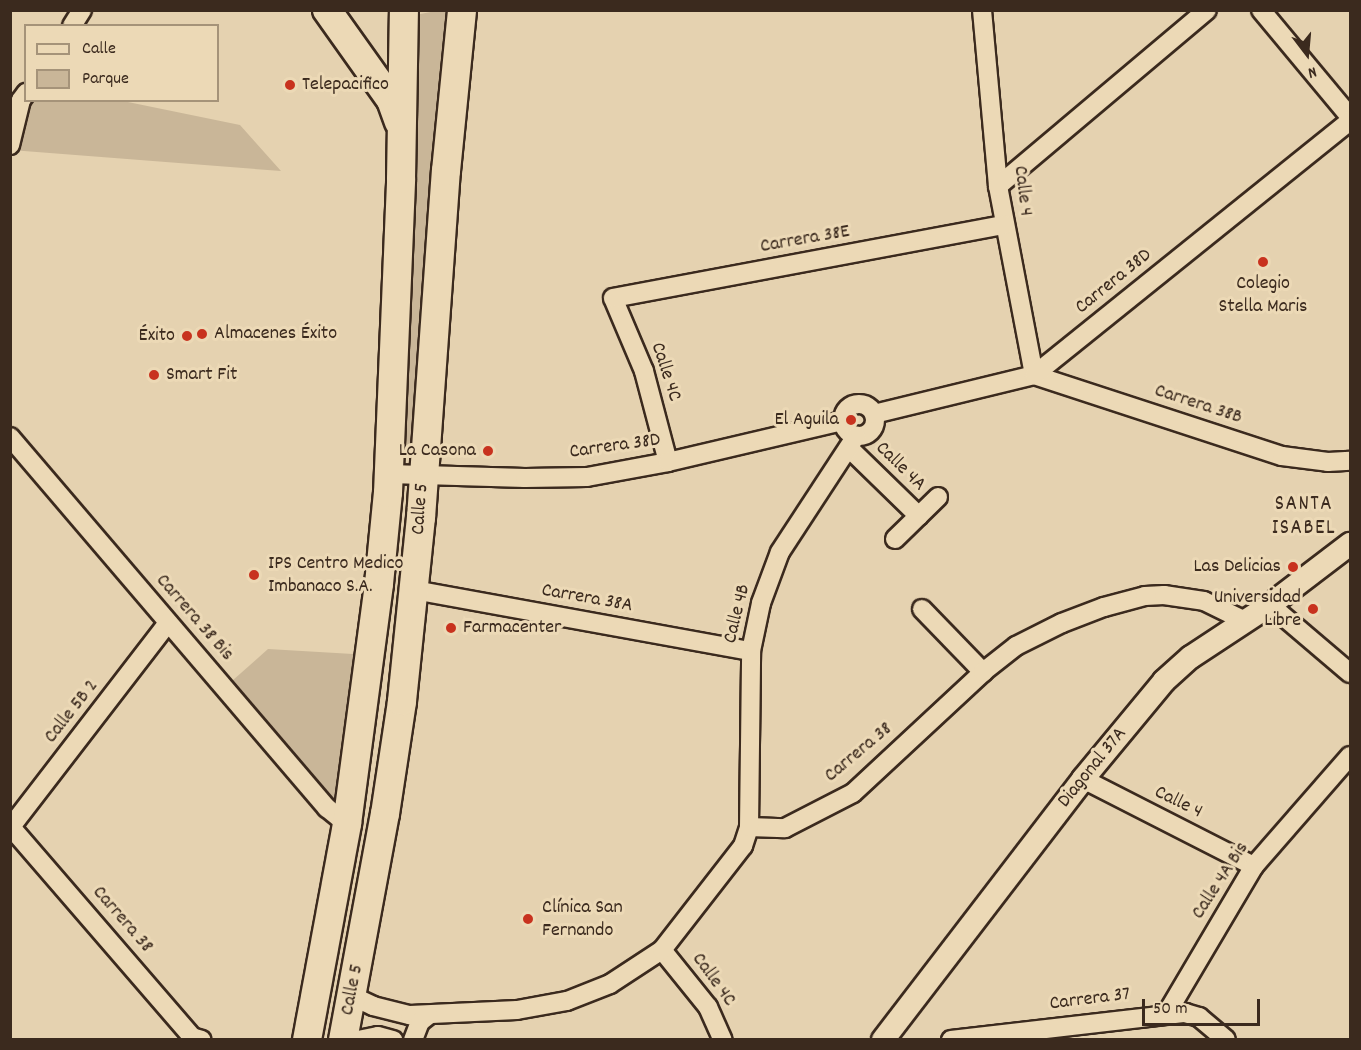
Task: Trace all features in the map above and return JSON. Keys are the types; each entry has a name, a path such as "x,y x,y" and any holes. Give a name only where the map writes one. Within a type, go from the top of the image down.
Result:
{"main road":[{"path":"327,10 391,100 402,129"},
{"name":"Calle 5","path":"307,1040 347,824 379,584 389,474 402,129 404,10"},
{"name":"Calle 5","path":"343,1040 385,814 414,590 446,171 462,10"}],"street":[{"path":"73,24 82,10"},
{"name":"Calle 4","path":"982,10 998,186 1034,375"},
{"path":"998,186 1207,10"},
{"path":"1261,10 1350,117"},
{"path":"10,145 19,97"},
{"name":"Carrera 38D","path":"874,414 1034,375 1350,121"},
{"name":"Carrera 38E","path":"613,298 1004,225"},
{"name":"Calle 4C","path":"613,298 644,371 668,462"},
{"name":"Carrera 38B","path":"1034,375 1282,456 1328,462 1350,461"},
{"path":"853,405 863,405 874,414 874,428 853,443 843,421 846,411 853,405"},
{"name":"Carrera 38D","path":"389,474 525,478 587,477 668,462 843,421"},
{"name":"Carrera 38 Bis","path":"10,437 327,808 347,824"},
{"name":"Calle 4A","path":"853,443 919,516"},
{"name":"Calle 4B","path":"750,827 751,651 761,603 780,552 853,443"},
{"name":"Calle 4A","path":"895,539 938,497"},
{"name":"Diagonal 37A","path":"882,1040 1083,779 1164,681 1191,657 1270,605 1350,544"},
{"name":"Carrera 38A","path":"414,590 751,651"},
{"name":"Carrera 38","path":"750,827 785,828 853,793 983,672 1016,646 1062,622 1145,596 1185,597 1204,601 1245,621"},
{"path":"1270,605 1350,673"},
{"path":"922,609 983,672"},
{"name":"Calle 5B 2","path":"11,827 168,623"},
{"name":"Calle 4A Bis","path":"1167,1013 1254,866 1350,756"},
{"name":"Calle 4","path":"1083,779 1254,866"},
{"name":"Carrera 38","path":"11,827 195,1039"},
{"path":"352,996 373,1006 410,1015 517,1011 567,1001 610,984 663,950 742,846 750,827"},
{"name":"Calle 4C","path":"663,950 708,1007 723,1040"},
{"name":"Carrera 37","path":"951,1040 1167,1013 1185,1013 1199,1017 1226,1040"},
{"path":"413,1040 420,1022 429,1015"},
{"path":"358,1040 378,1036 393,1040"}],"green space":[{"path":"436,11 462,11 446,171 433,138 416,454 398,453 415,15"},
{"path":"10,98 24,100 24,102 128,102 240,125 281,171 11,150"},
{"path":"268,649 370,655 347,824 224,688"}],"place":[{"name":"Telepacifico","path":"290,85"},
{"name":"Colegio Stella Maris","path":"1263,262"},
{"name":"Almacenes Éxito","path":"202,334"},
{"name":"Éxito","path":"187,336"},
{"name":"Smart Fit","path":"154,375"},
{"name":"El Aguila","path":"851,420"},
{"name":"La Casona","path":"488,451"},
{"name":"Las Delicias","path":"1293,567"},
{"name":"IPS Centro Medico Imbanaco S.A.","path":"254,575"},
{"name":"Universidad Libre","path":"1313,609"},
{"name":"Farmacenter","path":"451,628"},
{"name":"Clínica San Fernando","path":"528,919"}],"district":[{"name":"SANTA ISABEL","path":"1304,517"}]}
